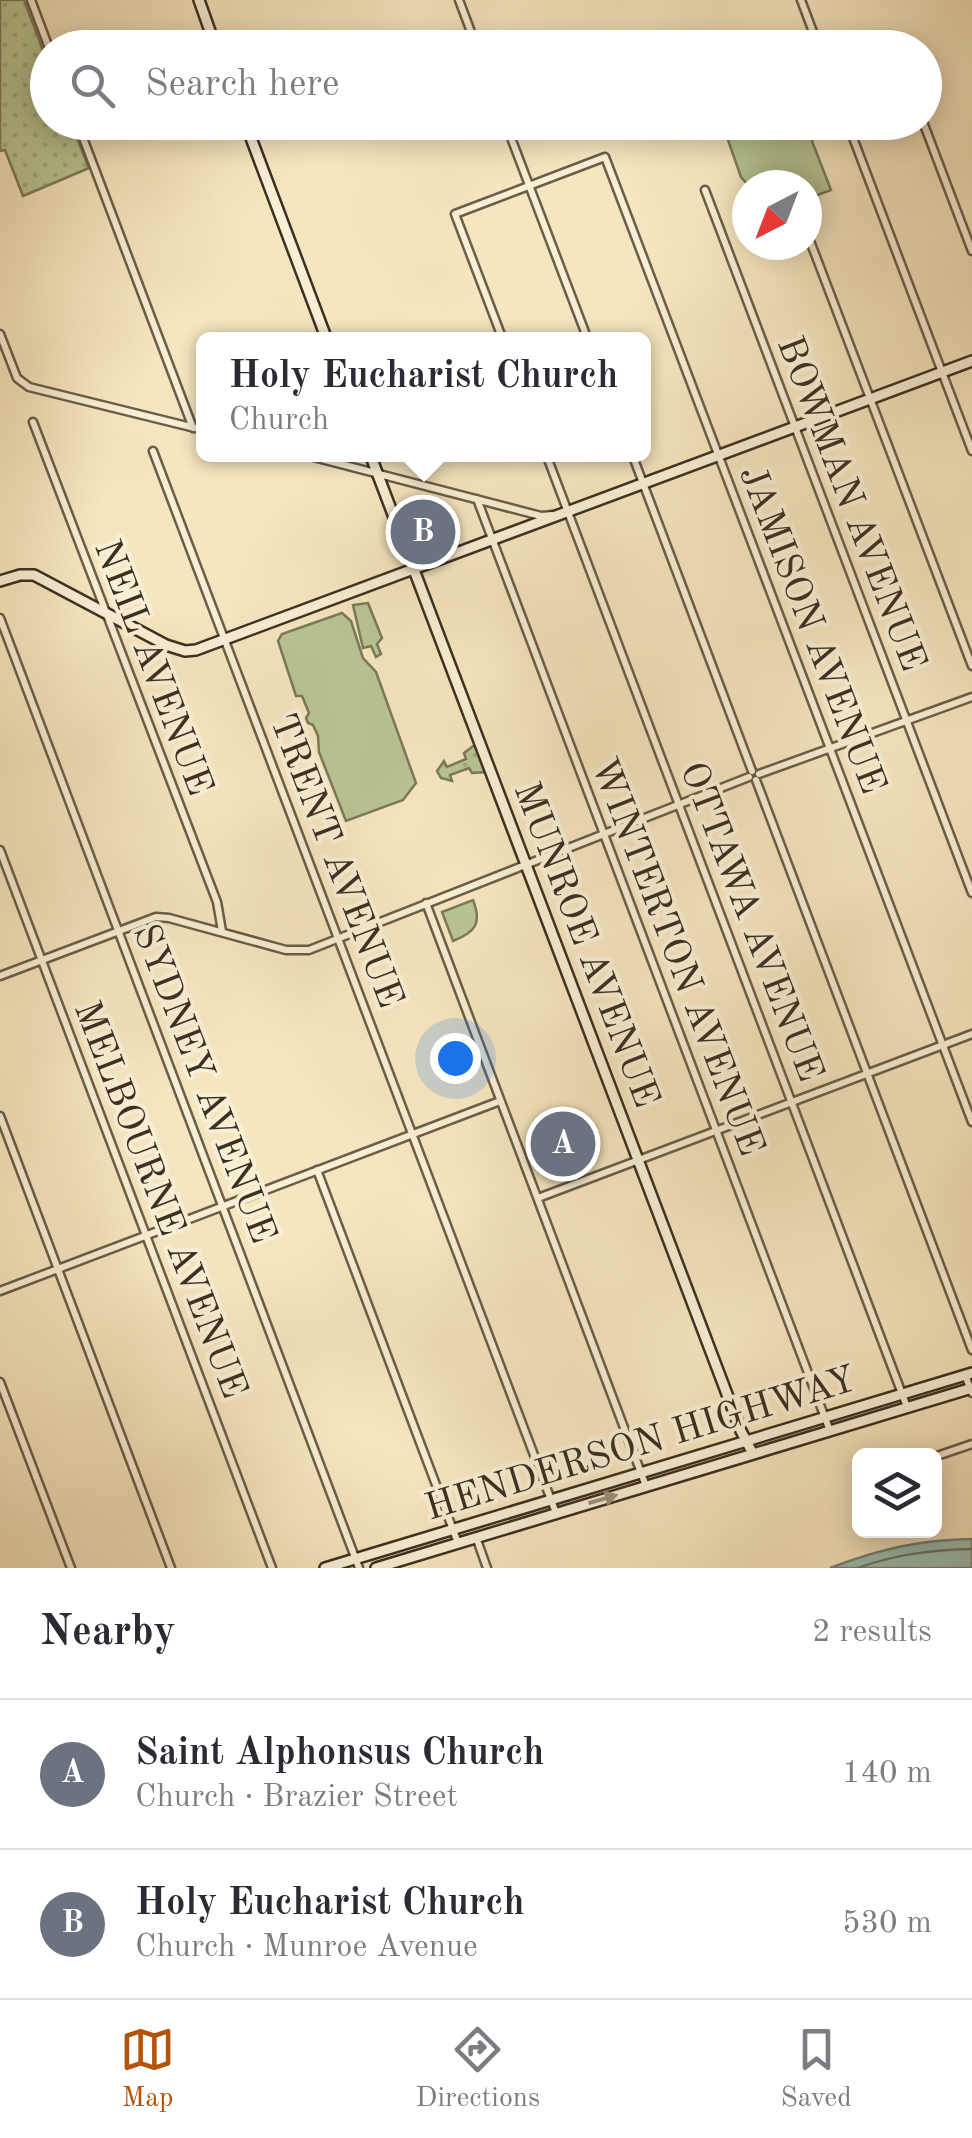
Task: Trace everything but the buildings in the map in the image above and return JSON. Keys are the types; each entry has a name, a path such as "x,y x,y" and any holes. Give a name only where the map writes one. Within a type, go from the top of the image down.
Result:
{"main road":[{"path":"198,0 209,30"},
{"path":"252,140 324,332"},
{"path":"0,581 20,574 34,575 177,650 196,650 972,361"},
{"name":"MUNROE AVENUE","path":"373,462 752,1454"},
{"name":"HENDERSON HIGHWAY","path":"325,1568 358,1563 454,1529 969,1374"},
{"name":"HENDERSON HIGHWAY","path":"376,1568 971,1390"},
{"path":"472,1524 476,1537"}],"street":[{"path":"30,0 42,30"},
{"path":"460,0 471,30"},
{"path":"800,0 812,30"},
{"path":"84,140 194,428"},
{"path":"512,140 585,332"},
{"path":"854,140 972,451"},
{"path":"930,140 972,251"},
{"name":"JAMISON AVENUE","path":"528,185 603,156 972,1122"},
{"path":"499,332 455,214 528,185"},
{"name":"BOWMAN AVENUE","path":"705,190 972,893"},
{"path":"817,260 972,666"},
{"path":"0,334 21,384 194,428"},
{"name":"NEIL AVENUE","path":"33,422 217,902 222,931"},
{"name":"TRENT AVENUE","path":"154,452 556,1513"},
{"path":"332,462 541,516 563,513"},
{"name":"OTTAWA AVENUE","path":"548,462 563,513 679,804 907,1408"},
{"path":"635,462 972,1350"},
{"name":"WINTERTON AVENUE","path":"477,499 830,1431"},
{"name":"SYDNEY AVENUE","path":"0,618 358,1563"},
{"path":"0,976 156,917 300,951 829,747 972,697"},
{"name":"MELBOURNE AVENUE","path":"0,850 272,1568"},
{"path":"426,903 646,1486"},
{"path":"538,1198 972,1034"},
{"path":"0,1291 500,1101"},
{"path":"0,1116 171,1568"},
{"path":"318,1170 458,1543"},
{"path":"969,1374 971,1390"},
{"path":"0,1382 71,1568"},
{"path":"942,1454 972,1444"},
{"path":"476,1537 488,1568"}],"green space":[{"path":"0,0 24,0 35,30 30,30 30,140 78,140 89,168 23,196 5,150 0,151"},
{"path":"728,140 812,140 831,190 822,193 822,170 739,170"},
{"path":"368,603 382,638 377,644 381,654 376,657 371,646 363,648 353,605"},
{"path":"342,613 351,621 363,658 376,672 416,783 403,800 346,821 319,752 318,736 306,718 309,713 302,696 296,696 278,641 282,634"},
{"path":"476,744 487,772 472,773 469,768 450,775 452,781 441,778 437,771 444,761 447,767 466,759 464,753"},
{"path":"473,900 475,926 453,941 442,912"}],"water":[{"path":"972,1539 972,1568 830,1568 900,1547"}],"place":[{"name":"Holy Eucharist Church","path":"423,532"},
{"name":"Saint Alphonsus Church","path":"563,1144"}]}
